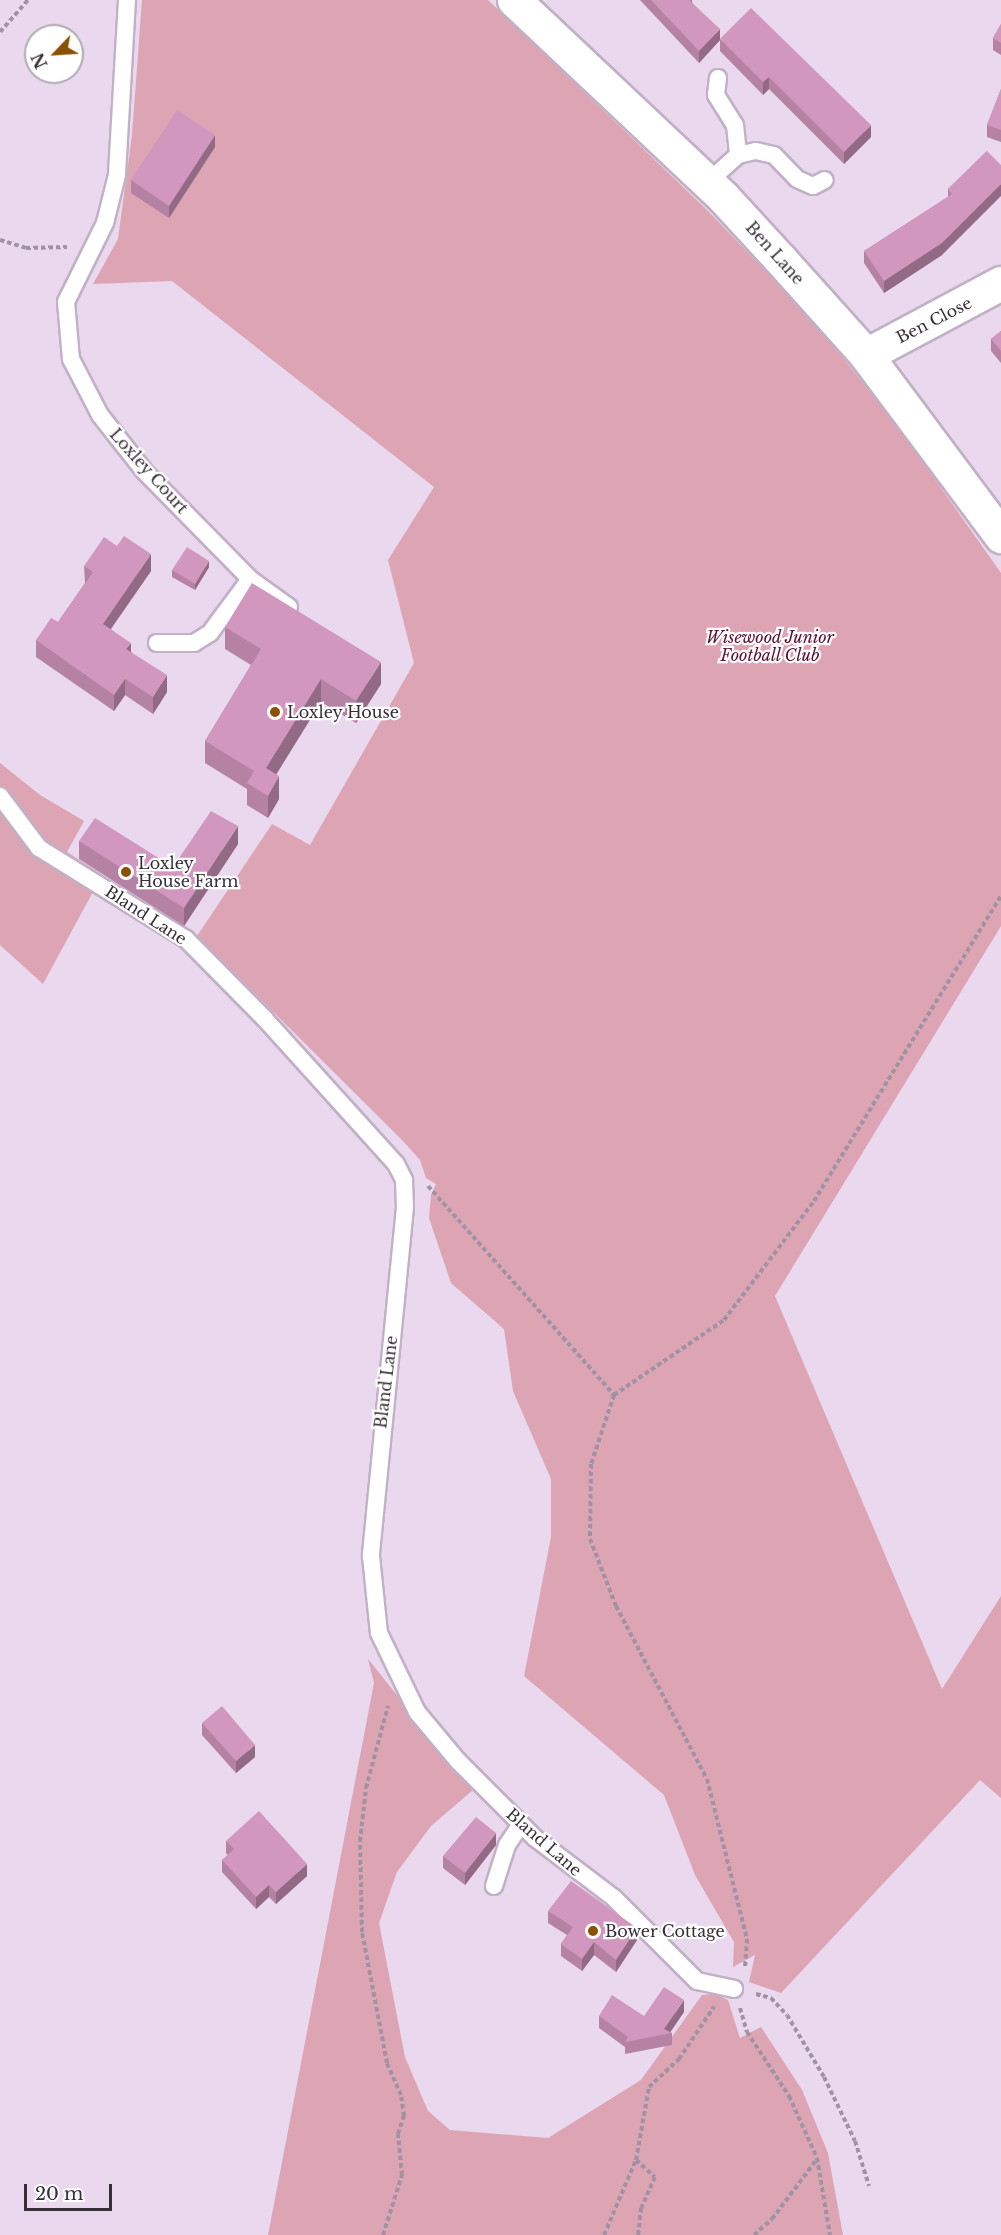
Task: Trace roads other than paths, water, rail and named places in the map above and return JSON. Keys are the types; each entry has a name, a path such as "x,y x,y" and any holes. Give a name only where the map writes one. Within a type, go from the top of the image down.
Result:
{"street":[{"name":"Ben Lane","path":"514,0 708,182 866,354 1001,536"},
{"name":"Ben Close","path":"866,354 1001,283"}],"lane":[{"name":"Loxley Court","path":"127,0 117,175 105,223 66,302 71,359 83,385 144,471 250,579 308,619"},
{"path":"718,78 716,95 735,125 738,155"},
{"path":"708,182 738,155 756,151 774,155 797,179 813,186 825,180"},
{"path":"157,643 194,643 210,633 250,579"},
{"name":"Bland Lane","path":"0,796 39,848 186,939 396,1164 404,1180 403,1238 380,1435 371,1556 378,1633 417,1712 458,1761 521,1824 614,1899 697,1981 734,1989"},
{"path":"494,1886 507,1845 521,1824"}],"place":[{"name":"Loxley House","path":"275,712"},
{"name":"Loxley House Farm","path":"126,872"},
{"name":"Bower Cottage","path":"593,1931"}],"park label":[{"name":"Wisewood Junior Football Club","path":"770,646"}]}
